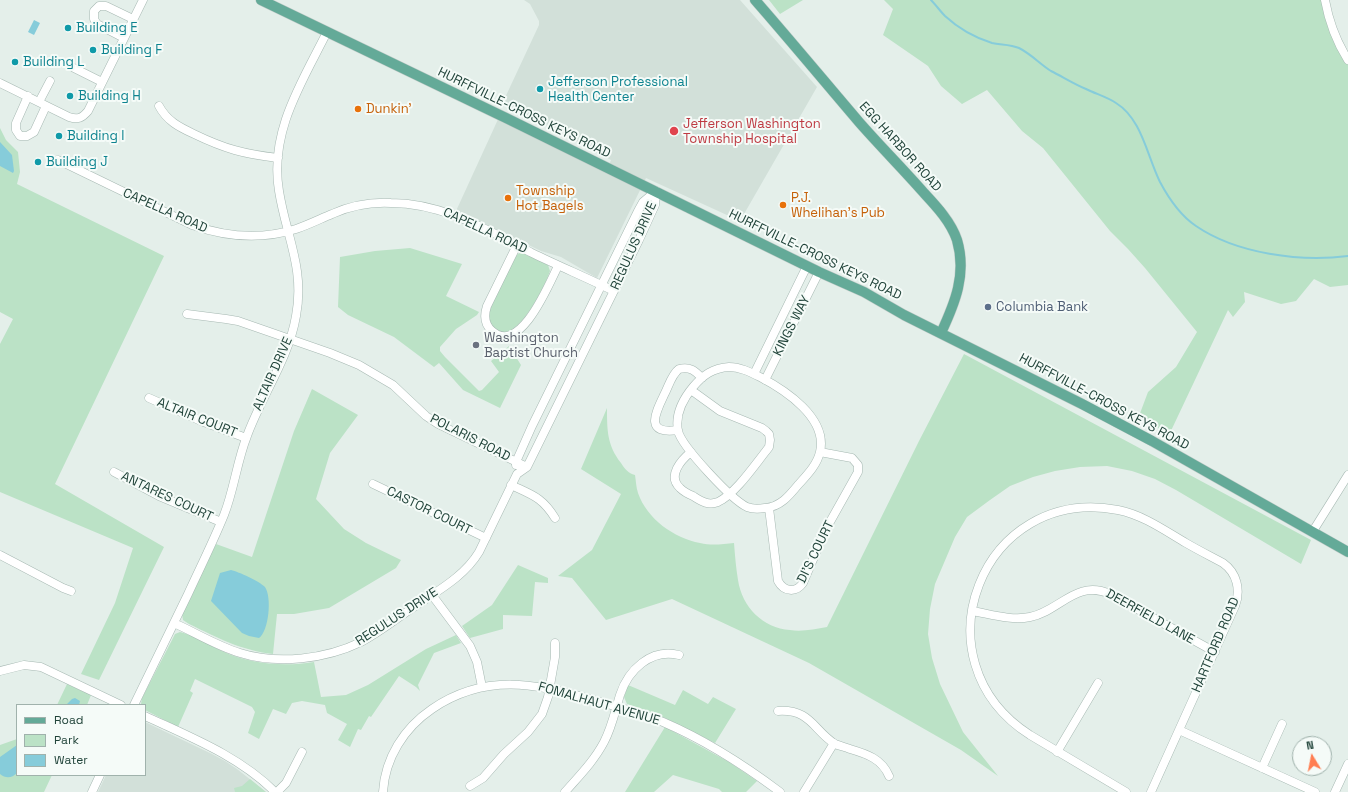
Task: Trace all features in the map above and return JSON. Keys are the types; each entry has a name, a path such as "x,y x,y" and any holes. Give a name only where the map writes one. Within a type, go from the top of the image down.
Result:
{"main road":[{"name":"HURFFVILLE-CROSS KEYS ROAD","path":"261,0 656,191 819,272 864,292 904,315 1145,437 1348,552"},
{"name":"EGG HARBOR ROAD","path":"755,0 860,123 937,208 952,228 957,240 961,263 960,280 953,307 941,333"},
{"path":"953,307 950,318 951,329 959,342"}],"street":[{"path":"0,83 69,117 79,119 88,111 142,0"},
{"path":"1325,0 1332,31 1348,60"},
{"path":"124,38 97,24 94,19 94,11 99,6 106,6 133,19"},
{"name":"ALTAIR DRIVE","path":"134,704 221,522 230,496 246,438 254,417 290,339 297,314 299,286 296,263 279,192 277,174 280,136 287,115 327,32"},
{"path":"74,68 102,82"},
{"path":"28,96 16,122 16,130 20,136 27,136 34,132 50,81"},
{"path":"159,106 164,114 175,125 214,143 240,153 278,158"},
{"name":"CAPELLA ROAD","path":"58,160 182,221 209,231 234,235 250,236 278,234 350,208 380,203 402,203 428,207 453,214 470,221 558,266 614,291"},
{"name":"REGULUS DRIVE","path":"174,623 241,654 271,658 305,658 340,650 363,641 456,578 468,567 479,552 517,474 516,462 625,236 643,202 656,191"},
{"name":"REGULUS DRIVE","path":"517,474 527,467 614,291 655,205 656,191"},
{"path":"625,236 638,242"},
{"path":"517,245 487,306 485,314 485,321 488,328 498,335 512,335 517,332 528,320 538,306 558,266"},
{"name":"KINGS WAY","path":"754,374 807,266"},
{"name":"KINGS WAY","path":"765,380 819,272"},
{"name":"POLARIS ROAD","path":"187,314 238,321 337,356 366,368 398,390 431,420 527,467"},
{"path":"729,367 741,368 754,374 798,401 818,431 820,442 820,452 812,468 788,497 779,504 769,508 758,509 741,504 729,494 691,452 682,440 678,430 679,412 683,402 691,390 710,371 729,367"},
{"path":"678,430 666,432 660,430 655,421 656,411 679,369 692,369 702,378"},
{"path":"691,390 720,411 766,430 770,437 770,443 766,451 743,480 729,494 717,503 708,504 702,502 680,488 676,481 676,468 691,452"},
{"name":"ALTAIR COURT","path":"148,398 201,421 246,438"},
{"name":"DI'S COURT","path":"769,508 778,581 784,588 792,590 796,589 803,583 826,529 858,472 858,465 852,458 820,452"},
{"name":"ANTARES COURT","path":"114,472 164,499 221,522"},
{"path":"1313,531 1348,475"},
{"name":"CASTOR COURT","path":"373,484 486,538"},
{"path":"512,485 539,498 548,507 555,518"},
{"name":"HARTFORD ROAD","path":"1126,792 1057,752 1011,721 998,709 985,690 979,677 971,649 970,628 975,593 988,566 1001,549 1016,534 1041,519 1063,511 1084,508 1117,510 1151,522 1223,563 1231,570 1237,584 1237,601 1150,792"},
{"path":"1,557 71,591"},
{"name":"DEERFIELD LANE","path":"972,611 1014,618 1030,617 1046,611 1076,593 1088,590 1099,590 1110,594 1215,652"},
{"path":"432,595 470,646 475,656 482,687"},
{"path":"470,786 483,778 504,754 521,739 534,725 544,709 550,688 555,657 555,643"},
{"path":"565,792 598,753 609,732 624,686 632,672 644,661 659,654 667,653 679,655"},
{"path":"0,671 24,665 41,667 119,704"},
{"path":"1057,752 1098,683"},
{"name":"FOMALHAUT AVENUE","path":"383,792 386,771 393,752 416,721 425,713 441,702 459,694 482,687 513,684 534,685 550,688 646,715 676,728 714,748 780,792"},
{"path":"778,711 792,711 801,714 809,719 834,743 874,757 886,769 889,776"},
{"path":"146,716 227,756 250,770 276,792 286,783 302,752"},
{"path":"1262,768 1282,724"},
{"path":"1179,730 1316,792"},
{"path":"804,792 834,743"},
{"path":"1335,792 1348,764"},
{"path":"92,792 100,776"}],"shaded area":[{"name":"Jefferson Washington Township Hospital","path":"524,0 740,0 817,87 740,221 646,178 597,278 561,257 541,251 456,211 500,115 608,168 611,160 503,102 539,25 539,21 530,4"},
{"path":"146,722 225,761 266,792 98,792 106,776 146,776"}],"green space":[{"path":"769,0 803,0 780,14"},
{"path":"884,0 1326,0 1348,62 1348,285 1330,287 1314,279 1296,301 1281,304 1244,292 1245,302 1233,317 1228,310 1169,435 1139,416 1148,392 1176,367 1197,332 1145,268 1110,231 1043,148 1022,131 987,90 962,104 941,86 928,66 883,35 893,9"},
{"path":"0,128 6,140 18,152 20,172 17,184 164,256 55,484 164,547 99,680 81,674 115,603 133,548 0,492 0,344 13,319 0,312"},
{"path":"410,248 462,264 446,296 479,312 477,315 456,329 440,347 440,351 445,357 479,391 482,390 499,372 491,361 509,346 521,365 500,408 463,390 439,363 434,367 394,337 348,315 338,307 340,257 375,251"},
{"path":"519,253 524,253 548,265 550,271 536,301 520,323 512,330 503,332 492,326 489,319 489,310 515,257"},
{"path":"964,354 1311,540 1301,564 1176,490 1155,479 1132,471 1107,466 1080,467 1055,471 1033,477 1010,486 967,517 955,537 935,584 930,609 928,634 932,658 940,684 963,732 998,776 961,750 809,663 672,599 606,620 572,578 558,576 592,550 621,494 581,469 607,408 609,437 613,450 625,469 635,475 637,491 642,502 655,519 671,532 690,540 709,544 734,543 740,590 749,607 763,620 771,625 795,631 827,627"},
{"path":"312,389 358,415 330,453 316,499 344,529 366,543 401,560 396,568 329,608 294,614 277,614 273,654 250,650 220,639 189,624 183,620 182,614 216,544 252,557 294,431"},
{"path":"518,565 548,578 548,583 535,582 532,616 503,615 503,629 470,638 462,626 492,605"},
{"path":"180,632 185,633 222,651 255,662 290,664 314,662 321,697 346,695 368,685 426,649 456,635 461,643 434,653 418,685 420,691 399,676 371,717 369,716 361,730 358,729 350,747 338,740 347,724 327,713 325,705 302,701 292,703 286,714 273,709 259,739 248,733 255,712 252,707 195,679 190,691 193,693 178,727 146,711 146,704 141,704 142,698 175,634"},
{"path":"67,684 91,695 87,704 57,704"},
{"path":"628,685 675,705 683,690 708,704 713,697 736,709 715,743 665,718 627,704 624,697"},
{"path":"665,727 729,762 757,781 746,792 722,792 719,789 673,775 654,792 625,792"},
{"path":"16,739 16,776 52,776 44,792 0,792 0,745"},
{"path":"250,779 266,792 235,792 234,788 242,786"}],"water":[{"path":"34,20 40,23 34,35 28,32"},
{"path":"0,142 12,155 13,173 0,166"},
{"path":"231,570 258,582 265,587 269,606 265,628 259,638 242,633 211,601 220,573"},
{"path":"75,698 80,701 79,704 67,704"},
{"path":"16,746 16,774 11,777 4,777 0,774 0,757"}],"waterway":[{"path":"931,0 945,16 967,32 992,43 1019,48 1051,71 1077,85 1113,101 1125,110 1138,128 1155,172 1175,206 1190,222 1212,236 1230,243 1269,254 1310,258 1348,256"}],"place":[{"name":"Building E","path":"68,28"},
{"name":"Building F","path":"93,50"},
{"name":"Building L","path":"15,62"},
{"name":"Jefferson Professional Health Center","path":"540,89"},
{"name":"Building H","path":"70,96"},
{"name":"Dunkin'","path":"358,109"},
{"name":"Jefferson Washington Township Hospital","path":"674,131"},
{"name":"Building I","path":"59,136"},
{"name":"Building J","path":"38,162"},
{"name":"Township Hot Bagels","path":"508,198"},
{"name":"P.J. Whelihan's Pub","path":"783,205"},
{"name":"Columbia Bank","path":"988,307"},
{"name":"Washington Baptist Church","path":"476,345"}]}
